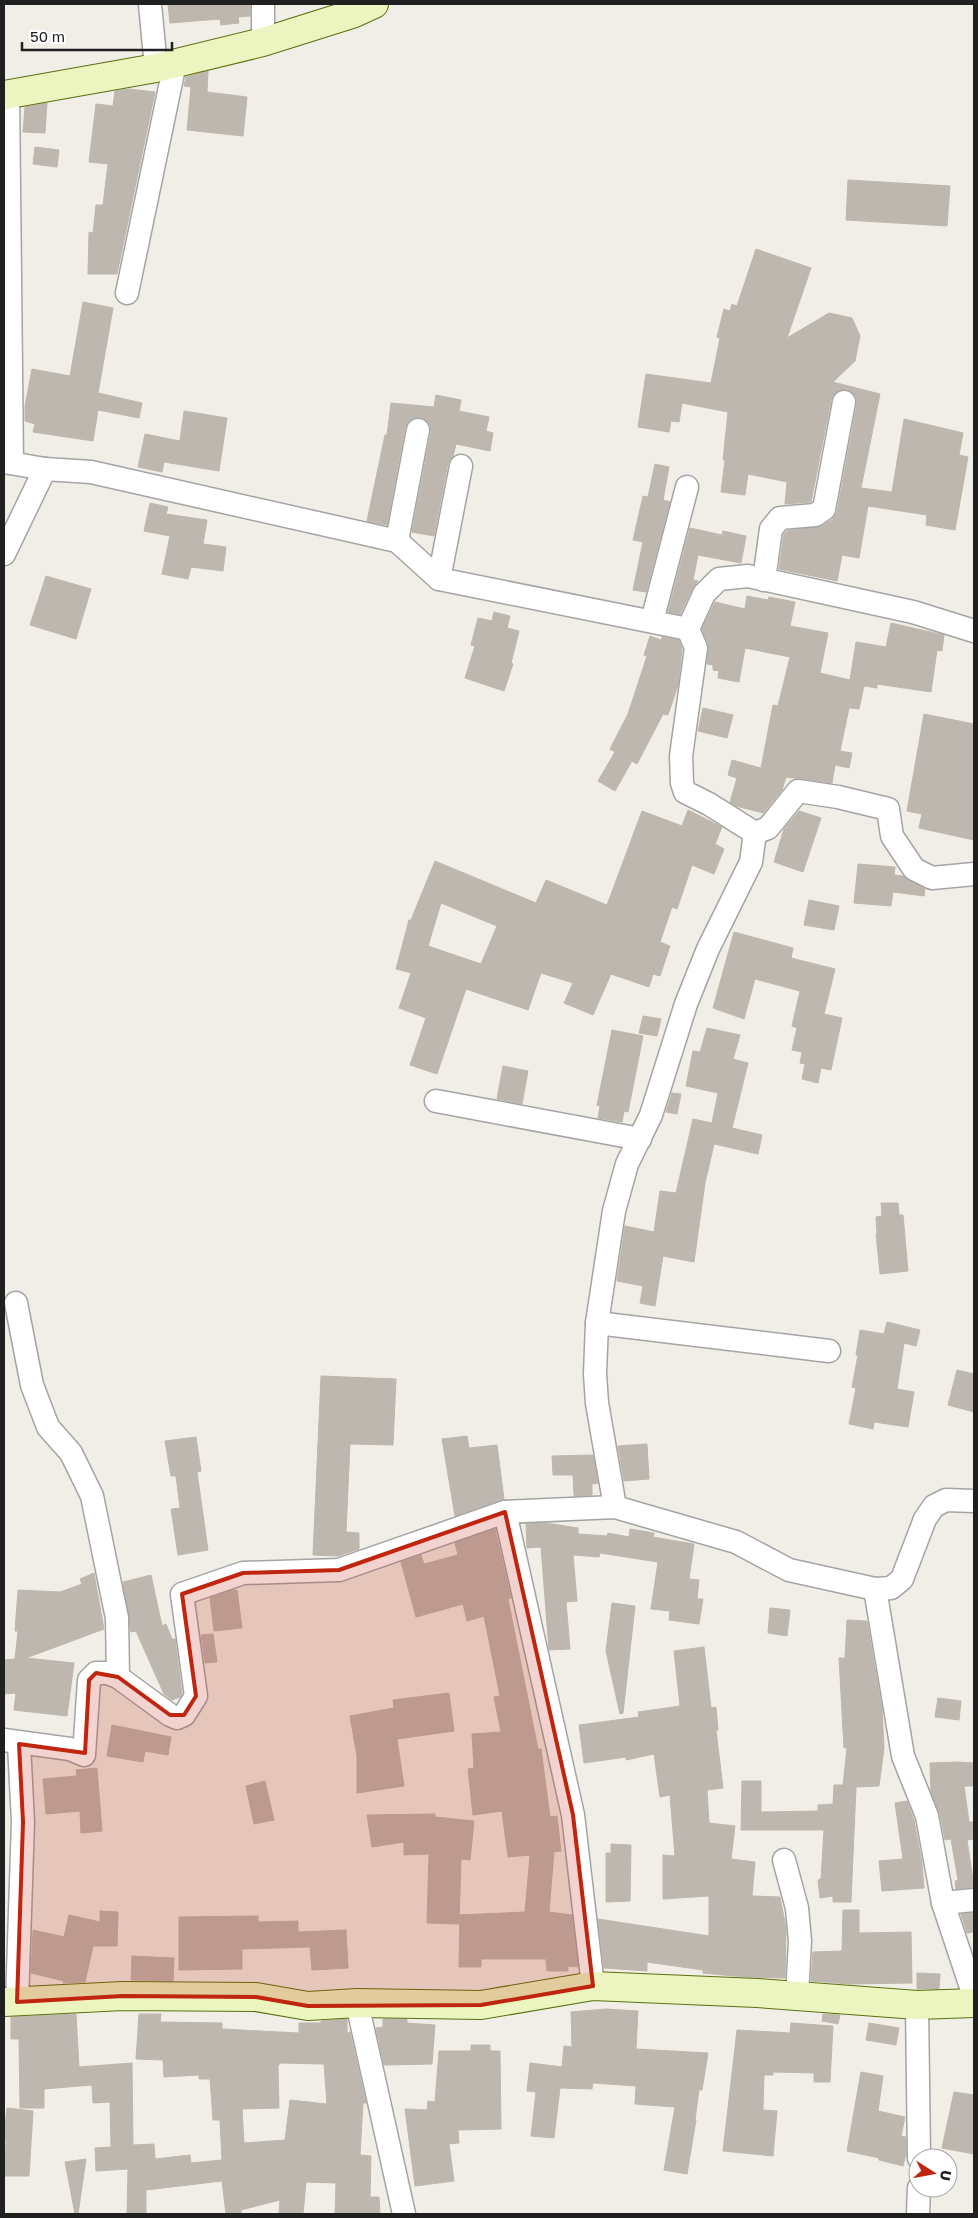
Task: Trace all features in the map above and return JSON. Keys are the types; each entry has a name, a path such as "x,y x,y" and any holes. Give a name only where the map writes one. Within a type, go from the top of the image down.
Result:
{"street":[{"path":"127,293 165,65 150,4"},
{"path":"263,4 263,42"},
{"path":"359,7 263,42 165,65 6,95 8,463 44,469 91,472 397,541 439,579 688,629"},
{"path":"764,580 771,529 780,518 815,515 824,509 844,402"},
{"path":"397,541 418,430"},
{"path":"439,579 461,466"},
{"path":"4,554 44,469"},
{"path":"652,621 687,487"},
{"path":"755,833 710,804 685,792 682,782 681,756 696,648 688,629 704,594 719,578 748,576 913,612 974,631"},
{"path":"755,833 768,828 798,792 838,797 888,809 892,836 914,869 932,878 974,874"},
{"path":"615,1507 597,1403 595,1374 597,1323 614,1211 622,1177 651,1115 686,1004 708,949 751,862 755,833"},
{"path":"436,1100 640,1139"},
{"path":"16,1303 32,1385 48,1427 71,1453 92,1496 118,1618 118,1678"},
{"path":"597,1323 829,1351"},
{"path":"974,1501 946,1500 934,1506 925,1519 902,1578 891,1588 875,1589 789,1570 736,1542 615,1507 505,1512 339,1570 243,1573 182,1594 196,1696 184,1714 177,1718 170,1715 118,1678 107,1673 96,1673 90,1680 84,1755 70,1749 11,1742 14,1823 10,2002 123,1996 256,1997 308,2006 358,2003 481,2005 593,1986 917,2004 974,2003"},
{"path":"505,1512 572,1814 593,1986"},
{"path":"875,1589 902,1756 927,1816 944,1903 974,1996"},
{"path":"784,1860 797,1908 800,1941 797,1996"},
{"path":"944,1903 974,1900"},
{"path":"358,2003 404,2214"},
{"path":"917,2004 919,2148"},
{"path":"918,2214 919,2198"}],"highlighted area":[{"path":"505,1512 573,1815 593,1986 481,2005 308,2006 256,1997 123,1996 17,2002 23,1822 19,1744 85,1753 89,1680 96,1673 118,1677 170,1715 184,1715 196,1696 182,1594 243,1573 339,1570"}],"building":[{"path":"168,4 250,4 250,16 238,17 239,23 221,25 220,19 170,23"},
{"path":"208,71 207,92 247,97 243,136 187,130 191,87 184,86 186,77"},
{"path":"129,89 155,92 117,274 88,274 89,232 93,233 96,205 103,205 108,164 89,162 96,104 113,106 115,91"},
{"path":"47,103 45,133 23,132 25,107"},
{"path":"35,147 59,150 57,167 33,164"},
{"path":"848,180 950,186 947,226 846,220"},
{"path":"756,249 811,268 787,338 829,313 852,318 860,336 855,361 833,382 880,394 861,488 892,492 904,419 963,433 959,455 968,457 955,530 926,525 927,515 868,506 859,558 842,555 837,581 779,569 784,534 787,531 822,526 832,520 837,512 857,404 856,397 847,389 839,390 831,400 811,502 785,504 787,482 748,474 745,495 721,492 728,412 682,403 679,422 671,421 669,432 638,427 646,374 711,383 720,338 717,337 724,309 730,311 732,304 737,306"},
{"path":"83,302 113,308 98,393 142,403 139,418 98,410 93,441 33,432 35,424 25,421 25,406 32,369 70,376"},
{"path":"436,395 461,400 459,411 489,417 486,431 493,433 490,451 456,444 453,456 448,463 434,536 412,532 431,432 430,425 426,420 420,417 413,418 405,428 387,525 367,521 385,435 387,435 391,403 434,407"},
{"path":"184,411 227,418 219,471 164,462 162,472 138,467 145,434 180,441"},
{"path":"655,464 669,467 663,500 670,502 646,592 633,590 643,542 633,540 643,496 648,497"},
{"path":"150,503 168,507 166,514 207,520 203,544 226,547 223,571 191,567 188,579 162,574 170,536 144,531"},
{"path":"690,528 722,535 723,531 746,536 741,563 698,555 693,580 698,581 680,614 668,612"},
{"path":"46,576 91,589 76,639 30,625"},
{"path":"747,596 768,600 769,597 795,602 790,626 828,633 820,673 850,680 856,642 886,647 891,623 944,635 942,651 937,650 931,692 877,684 877,688 864,686 859,709 849,708 840,751 852,753 849,768 835,765 832,783 786,777 782,790 763,813 736,806 730,802 737,778 728,775 732,760 761,768 773,705 778,706 790,657 745,648 739,682 718,678 719,671 713,670 713,665 707,664 708,643 702,629 715,602 745,609"},
{"path":"494,612 510,616 507,628 519,631 511,663 513,664 504,691 465,678 475,646 471,645 478,618 492,621"},
{"path":"650,636 661,640 662,637 679,640 682,650 678,685 668,715 663,714 637,764 632,761 615,791 598,781 615,752 610,749 628,714 647,656 644,655"},
{"path":"703,708 733,715 727,738 698,731"},
{"path":"924,714 974,724 974,840 919,828 922,814 907,811"},
{"path":"688,810 722,827 715,844 724,849 714,874 692,865 677,909 672,907 660,942 670,946 660,976 653,974 649,987 611,974 593,1015 564,1003 573,983 541,973 528,1010 466,989 437,1074 410,1065 426,1018 399,1008 411,973 396,969 409,920 411,920 435,861 536,903 546,880 607,905 642,811 682,826","holes":["441,903 497,926 481,964 428,946"]},
{"path":"799,811 821,818 803,872 774,862 784,829"},
{"path":"858,864 895,867 894,875 903,876 925,889 924,896 893,892 891,906 854,903"},
{"path":"809,900 839,906 834,930 804,925"},
{"path":"734,932 793,948 791,958 835,969 824,1014 842,1018 831,1070 821,1068 818,1083 802,1079 805,1064 800,1063 802,1052 792,1050 797,1028 792,1026 800,991 755,979 744,1019 713,1008"},
{"path":"643,1016 661,1019 657,1036 639,1033"},
{"path":"707,1028 740,1035 733,1059 748,1063 732,1128 762,1135 758,1154 714,1144 705,1183 694,1262 663,1256 655,1306 640,1303 643,1286 617,1281 625,1226 654,1232 660,1191 676,1193 693,1119 712,1123 718,1093 686,1086 693,1051 700,1052"},
{"path":"612,1030 643,1036 628,1112 624,1111 622,1122 598,1118 600,1106 597,1105"},
{"path":"503,1066 528,1071 522,1104 497,1099"},
{"path":"672,1093 681,1094 677,1114 666,1112"},
{"path":"881,1203 898,1203 899,1215 903,1215 908,1271 880,1274 876,1217 882,1216"},
{"path":"887,1322 920,1330 916,1346 904,1343 897,1389 914,1392 908,1427 874,1422 873,1429 849,1424 856,1388 852,1387 860,1330 884,1334"},
{"path":"957,1370 974,1374 974,1412 948,1405"},
{"path":"321,1376 396,1379 393,1445 350,1444 346,1532 359,1533 359,1549 338,1556 313,1555"},
{"path":"467,1436 469,1448 497,1445 504,1499 455,1516 442,1439"},
{"path":"196,1437 201,1471 197,1472 208,1550 178,1555 171,1509 180,1508 176,1476 171,1476 165,1441"},
{"path":"647,1444 649,1479 624,1481 618,1446"},
{"path":"593,1455 598,1483 592,1484 592,1495 574,1496 573,1475 553,1475 552,1456"},
{"path":"546,1523 578,1528 578,1534 607,1536 608,1533 629,1537 630,1529 654,1533 653,1537 694,1544 689,1579 699,1580 697,1599 703,1599 699,1624 669,1620 670,1611 651,1609 658,1562 600,1553 599,1557 573,1555 577,1601 566,1602 570,1649 549,1650 541,1547 527,1548 526,1524"},
{"path":"495,1529 511,1598 508,1599 538,1749 541,1749 550,1817 557,1816 561,1851 554,1852 549,1912 572,1915 578,1967 568,1966 568,1971 547,1971 546,1959 481,1959 481,1967 459,1967 460,1915 525,1912 530,1855 508,1857 502,1811 473,1815 468,1769 474,1768 472,1734 501,1732 494,1697 500,1696 484,1616 467,1621 463,1604 416,1617 401,1562 421,1555 424,1564 458,1555 455,1543"},
{"path":"94,1573 104,1629 26,1658 74,1663 67,1716 14,1710 16,1693 4,1694 4,1660 15,1659 18,1631 15,1631 18,1590 60,1592 82,1584 80,1579"},
{"path":"151,1575 162,1626 166,1624 172,1639 175,1639 182,1693 180,1697 172,1700 164,1694 136,1631 131,1632 130,1627 123,1582"},
{"path":"237,1590 242,1628 214,1631 210,1598"},
{"path":"612,1603 635,1606 623,1713 620,1714 606,1651"},
{"path":"770,1608 790,1610 787,1636 768,1633"},
{"path":"847,1620 867,1621 882,1709 884,1748 879,1786 856,1787 851,1902 833,1902 833,1896 820,1898 818,1880 821,1879 824,1830 741,1830 742,1781 761,1781 761,1812 818,1811 818,1805 833,1804 834,1785 843,1785 847,1748 844,1748 839,1658 845,1658"},
{"path":"213,1634 217,1662 205,1663 201,1635"},
{"path":"704,1647 711,1708 716,1707 718,1730 716,1730 723,1788 707,1790 709,1823 735,1826 731,1859 755,1862 752,1896 780,1897 786,1928 785,1978 703,1973 703,1970 647,1962 647,1971 604,1968 598,1919 709,1936 709,1896 663,1899 663,1855 675,1856 670,1795 660,1797 654,1754 626,1760 626,1757 584,1763 579,1725 639,1717 638,1712 680,1706 674,1651"},
{"path":"449,1693 454,1731 397,1739 404,1786 357,1793 357,1756 350,1716 394,1708 393,1700"},
{"path":"938,1698 961,1701 959,1720 935,1717"},
{"path":"112,1725 171,1737 168,1755 145,1751 143,1762 107,1756"},
{"path":"930,1763 974,1763 974,1786 964,1786 969,1822 974,1822 974,1839 967,1840 974,1887 956,1889 955,1881 958,1880 951,1839 945,1840 940,1814 931,1792"},
{"path":"97,1768 102,1831 81,1833 80,1811 46,1814 43,1779 77,1776 76,1770"},
{"path":"265,1781 274,1820 254,1824 246,1786"},
{"path":"907,1801 914,1820 922,1863 924,1888 882,1891 879,1861 903,1859 895,1803"},
{"path":"435,1814 435,1817 474,1821 470,1860 461,1859 459,1924 427,1923 429,1854 404,1855 404,1842 372,1847 367,1815"},
{"path":"611,1844 631,1845 630,1901 606,1902 606,1853 611,1853"},
{"path":"843,1910 859,1910 859,1933 911,1932 912,1983 850,1984 811,1981 813,1952 842,1951"},
{"path":"100,1911 118,1912 117,1946 93,1946 85,1982 63,1983 64,1981 31,1973 33,1930 64,1937 69,1915 100,1922"},
{"path":"974,1913 974,1932 967,1933 961,1914"},
{"path":"258,1916 258,1922 298,1921 298,1932 346,1930 348,1968 312,1970 310,1947 242,1949 242,1969 179,1970 179,1917"},
{"path":"132,1956 174,1958 173,1981 131,1980"},
{"path":"917,1973 940,1974 939,1989 917,1989"},
{"path":"606,2009 638,2011 636,2049 708,2053 702,2090 699,2090 687,2174 664,2170 675,2107 635,2104 636,2086 593,2083 592,2089 560,2088 554,2138 531,2136 536,2092 527,2091 530,2063 562,2067 564,2046 572,2047 571,2012"},
{"path":"76,2014 79,2067 132,2063 133,2145 154,2144 155,2159 190,2155 191,2163 222,2160 220,2120 213,2120 210,2079 199,2079 199,2075 164,2077 163,2060 136,2059 139,2014 161,2014 160,2022 222,2023 222,2029 299,2033 299,2023 321,2023 321,2021 347,2019 347,2033 350,2032 366,2103 363,2103 360,2155 371,2156 370,2197 379,2197 380,2214 335,2214 336,2183 306,2182 303,2214 279,2214 280,2200 241,2210 241,2214 226,2214 222,2181 146,2190 146,2214 127,2214 128,2169 96,2171 95,2148 111,2147 110,2102 93,2103 92,2085 44,2089 44,2108 20,2108 19,2039 11,2039 11,2017","holes":["280,2063 324,2064 327,2104 290,2100 285,2140 244,2143 242,2109 279,2108 278,2066"]},
{"path":"823,2014 840,2015 838,2024 822,2021"},
{"path":"383,2019 407,2019 407,2023 435,2025 432,2064 384,2065 376,2028 383,2027"},
{"path":"791,2023 833,2026 830,2082 814,2082 814,2073 773,2072 773,2075 764,2075 763,2110 777,2111 773,2156 723,2151 737,2030 790,2033"},
{"path":"869,2023 899,2028 896,2045 866,2040"},
{"path":"471,2045 490,2045 490,2051 500,2051 501,2129 458,2130 459,2143 449,2144 454,2181 415,2186 405,2109 427,2110 428,2101 435,2102 439,2051 471,2051"},
{"path":"861,2072 883,2076 878,2111 905,2117 901,2136 906,2137 906,2154 903,2166 879,2160 879,2158 847,2151"},
{"path":"954,2092 974,2095 974,2154 958,2151 958,2148 942,2148"},
{"path":"7,2108 33,2111 29,2176 5,2176 6,2140 4,2140 4,2135"},
{"path":"86,2159 78,2214 75,2214 65,2162"}]}
